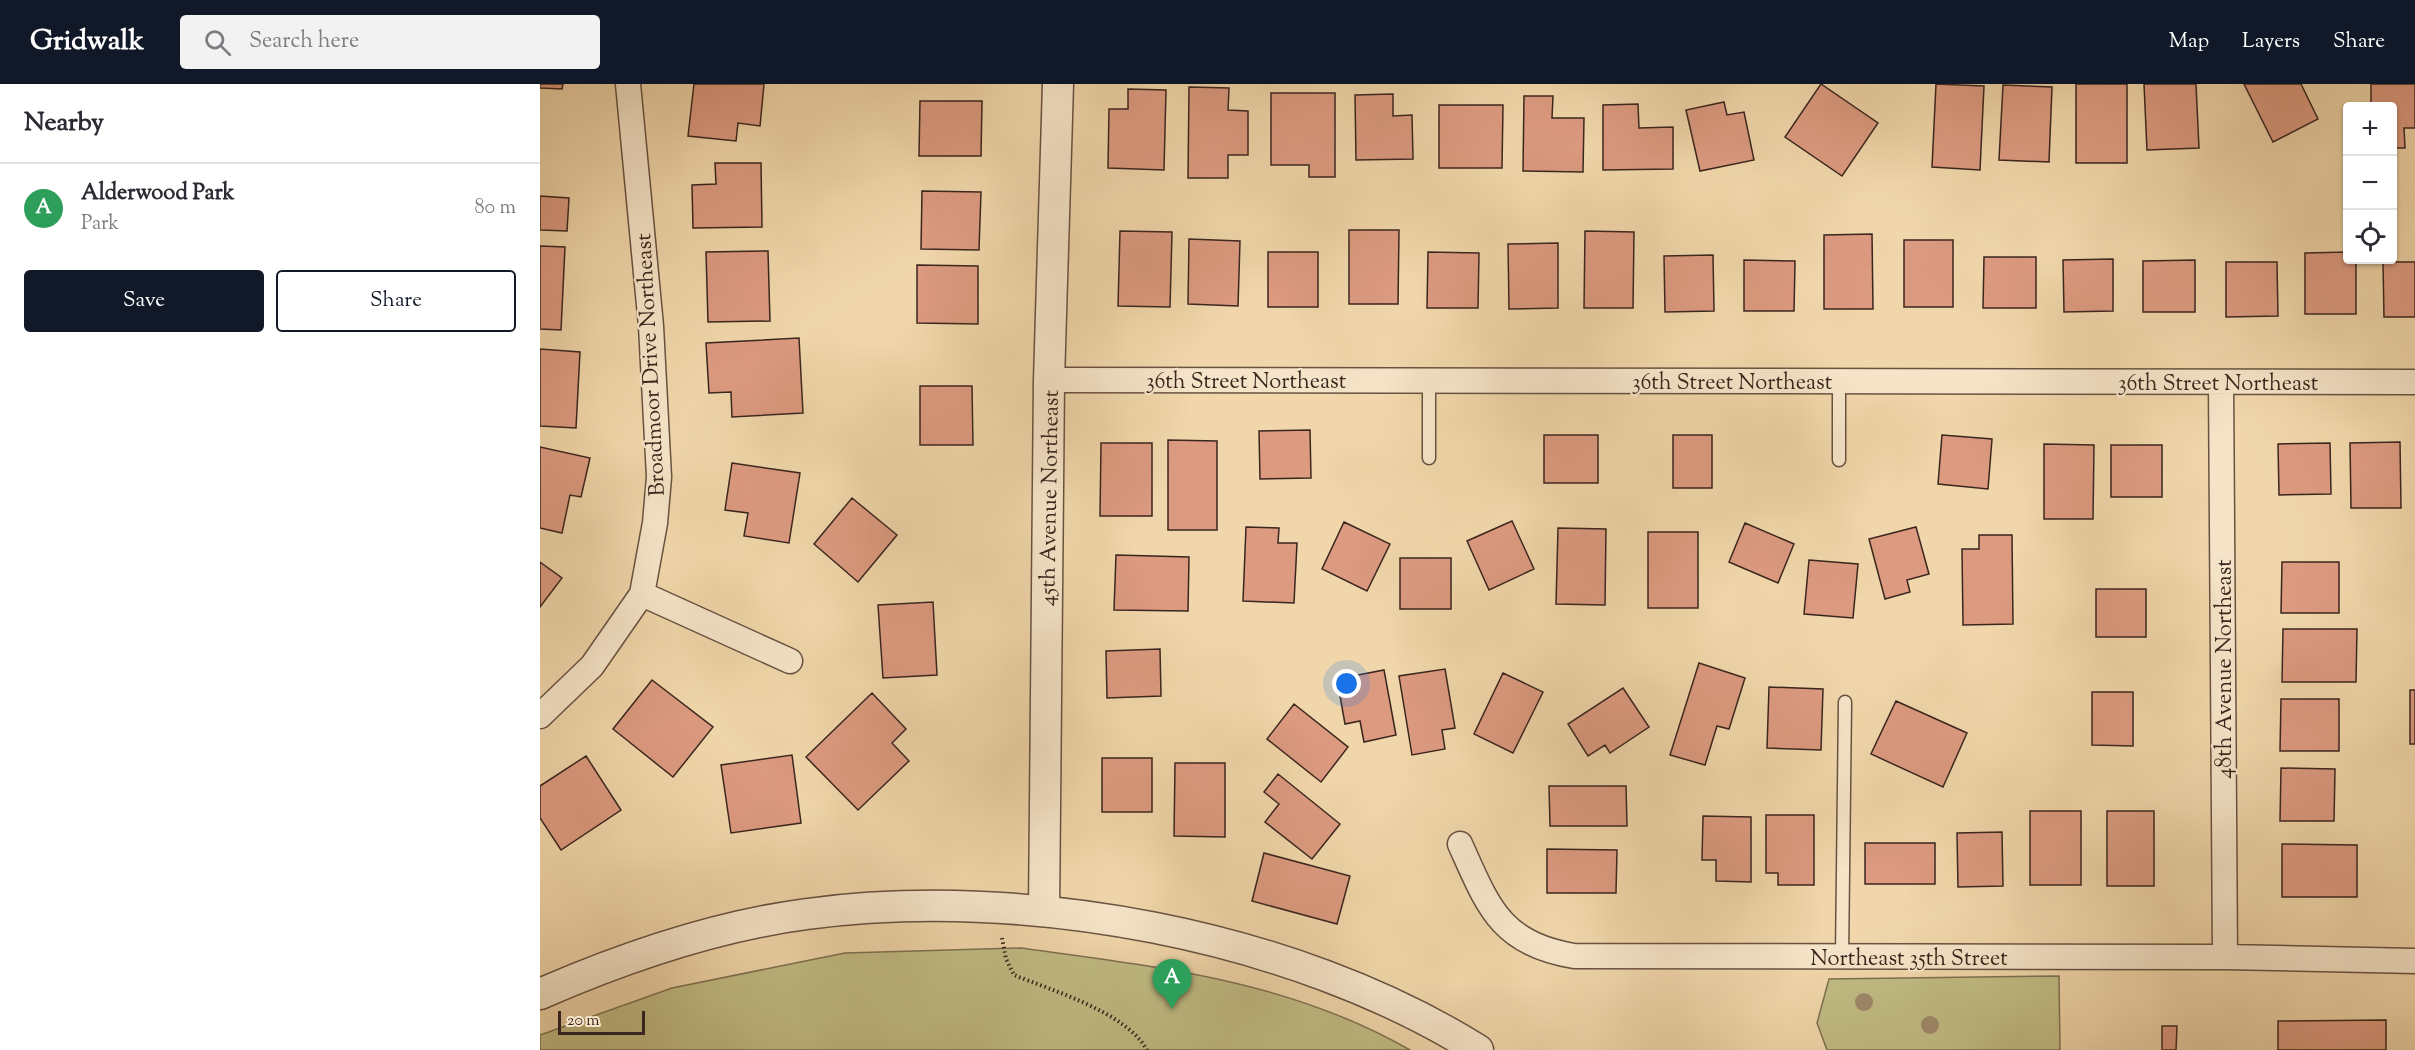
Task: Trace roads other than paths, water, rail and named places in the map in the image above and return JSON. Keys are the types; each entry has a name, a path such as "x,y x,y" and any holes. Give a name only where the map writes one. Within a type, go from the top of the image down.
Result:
{"street":[{"name":"Broadmoor Drive Northeast","path":"540,716 592,666 642,594 656,523 659,477 651,326 628,84"},
{"name":"45th Avenue Northeast","path":"1044,911 1049,380 1058,84"},
{"name":"36th Street Northeast","path":"1049,380 2415,382"},
{"name":"48th Avenue Northeast","path":"2222,382 2225,957"},
{"path":"642,594 790,662"},
{"name":"Northeast 35th Street","path":"1460,844 1483,896 1514,934 1546,952 1574,956 2225,957 2415,961"},
{"path":"540,994 601,968 667,946 750,925 807,914 865,909 1044,911 1127,923 1238,947 1317,973 1384,1001 1450,1033 1478,1050"}],"lane":[{"path":"1429,380 1429,458"},
{"path":"1839,381 1839,460"},
{"path":"1842,957 1845,702"}],"place":[{"name":"Alderwood Park","path":"1172,1009"}]}
